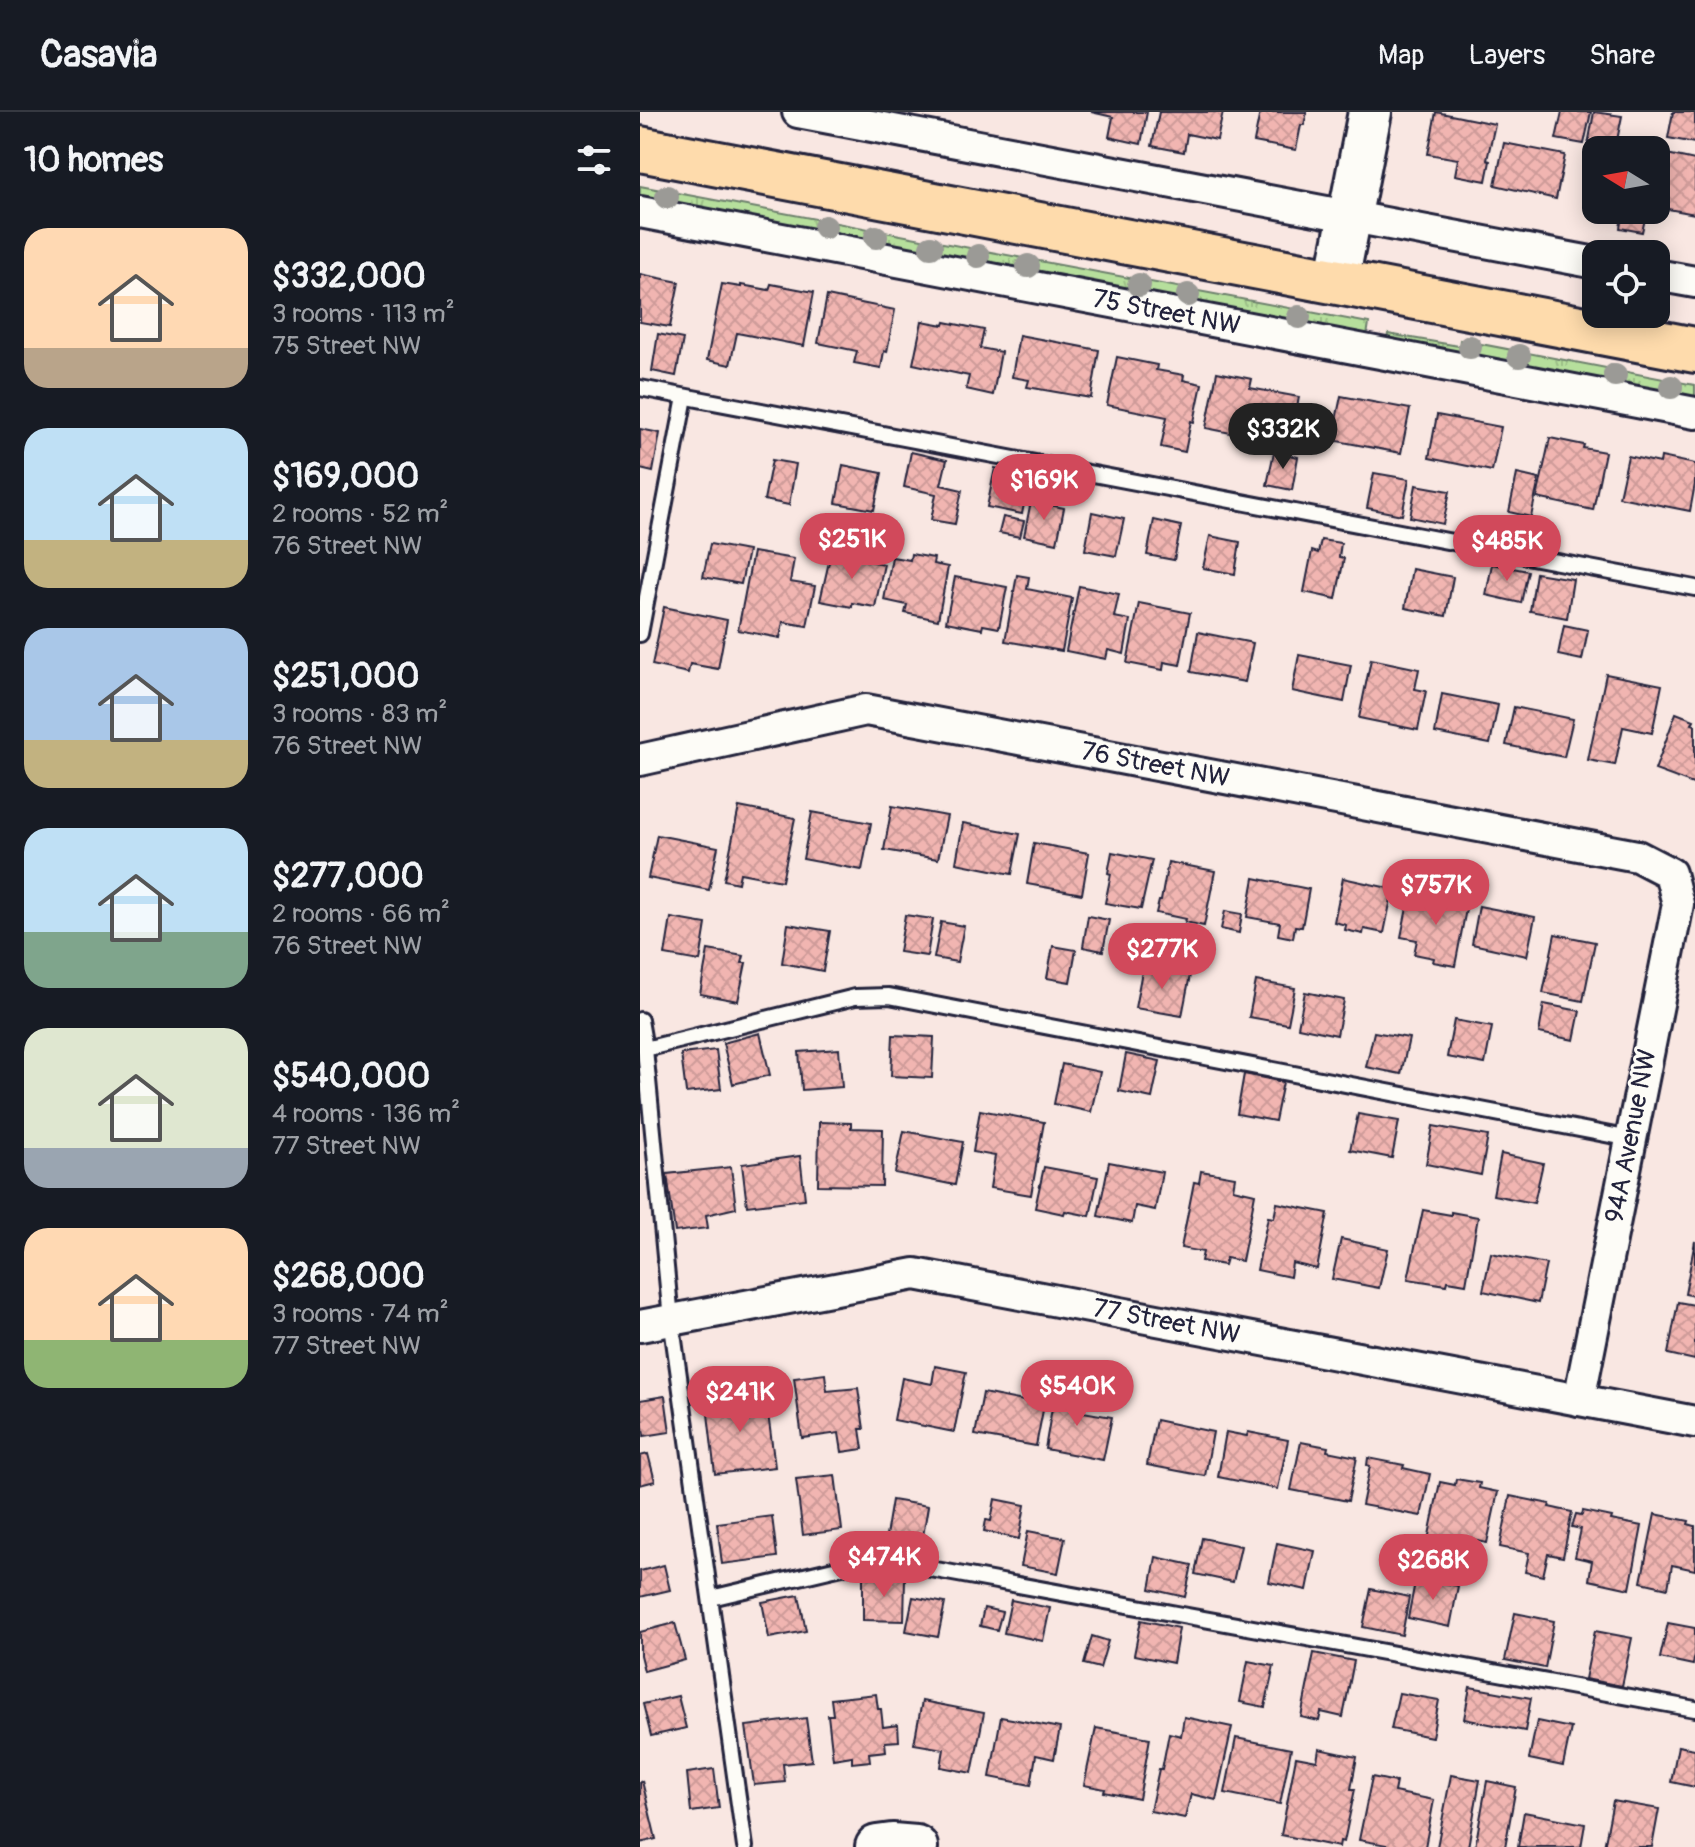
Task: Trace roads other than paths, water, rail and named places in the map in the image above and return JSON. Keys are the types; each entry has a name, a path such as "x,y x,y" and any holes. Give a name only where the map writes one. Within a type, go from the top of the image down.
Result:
{"main road":[{"path":"640,149 1695,350"}],"street":[{"path":"798,112 1582,260"},
{"path":"1337,281 1370,112"},
{"name":"75 Street NW","path":"640,212 1695,413"},
{"path":"1670,278 1695,282"},
{"name":"76 Street NW","path":"640,760 866,710 1637,856 1670,873"},
{"name":"94A Avenue NW","path":"1579,1400 1678,904 1670,873"},
{"name":"77 Street NW","path":"640,1326 915,1274 1695,1422"},
{"path":"877,1847 916,1847"}],"lane":[{"path":"640,388 1695,588"},
{"path":"640,634 685,397"},
{"path":"645,1049 855,997 889,996 1631,1139"},
{"path":"640,1020 671,1319 745,1847"},
{"path":"711,1598 876,1559 1695,1709"}]}
